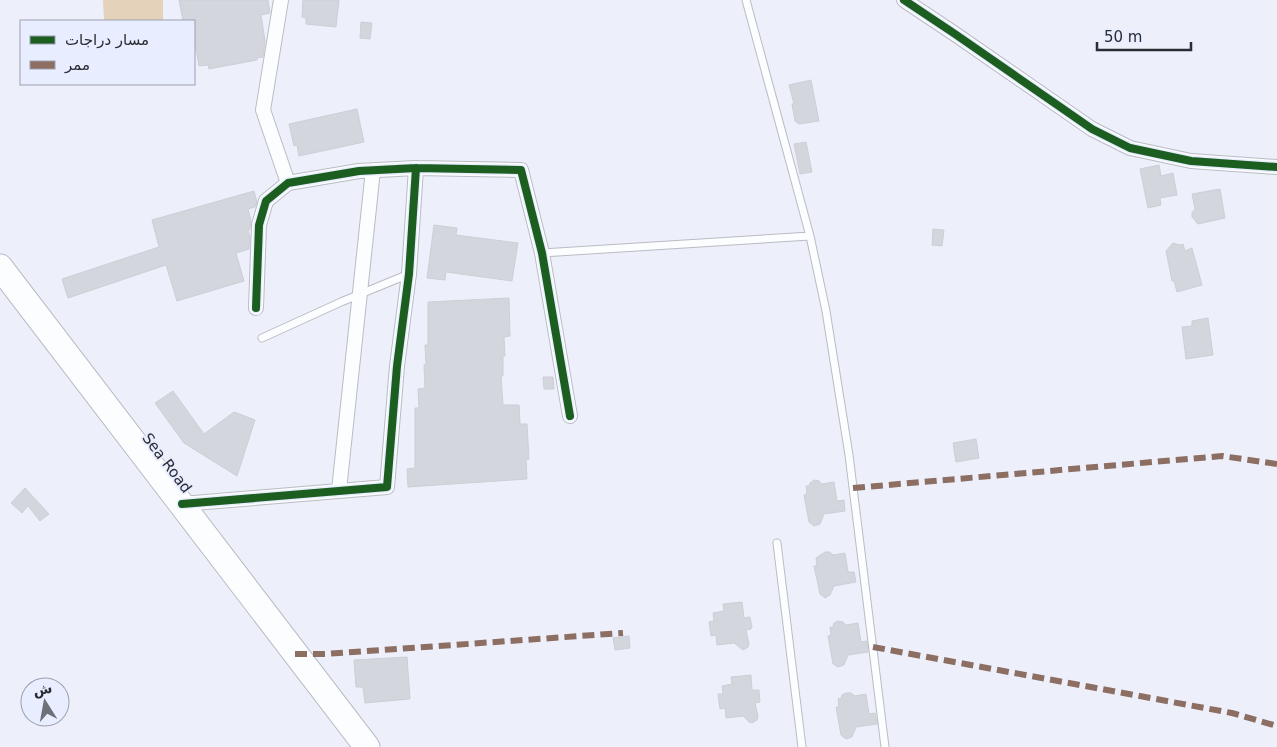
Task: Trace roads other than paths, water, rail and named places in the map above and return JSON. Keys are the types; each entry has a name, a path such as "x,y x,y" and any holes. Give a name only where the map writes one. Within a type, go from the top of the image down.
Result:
{"highway":[{"name":"Sea Road","path":"0,267 367,747"}],"street":[{"path":"281,0 263,110 288,183"},
{"path":"904,0 1092,129 1130,148 1191,161 1277,167"},
{"path":"256,308 259,225 266,201 288,183 373,170 416,168 521,170 542,253 570,416"},
{"path":"182,504 387,487 397,366 409,274 416,168"},
{"path":"339,490 373,170"}],"lane":[{"path":"746,0 810,236 826,311 849,454 885,747"},
{"path":"542,253 810,236"},
{"path":"262,338 409,274"},
{"path":"777,542 802,747"}]}
